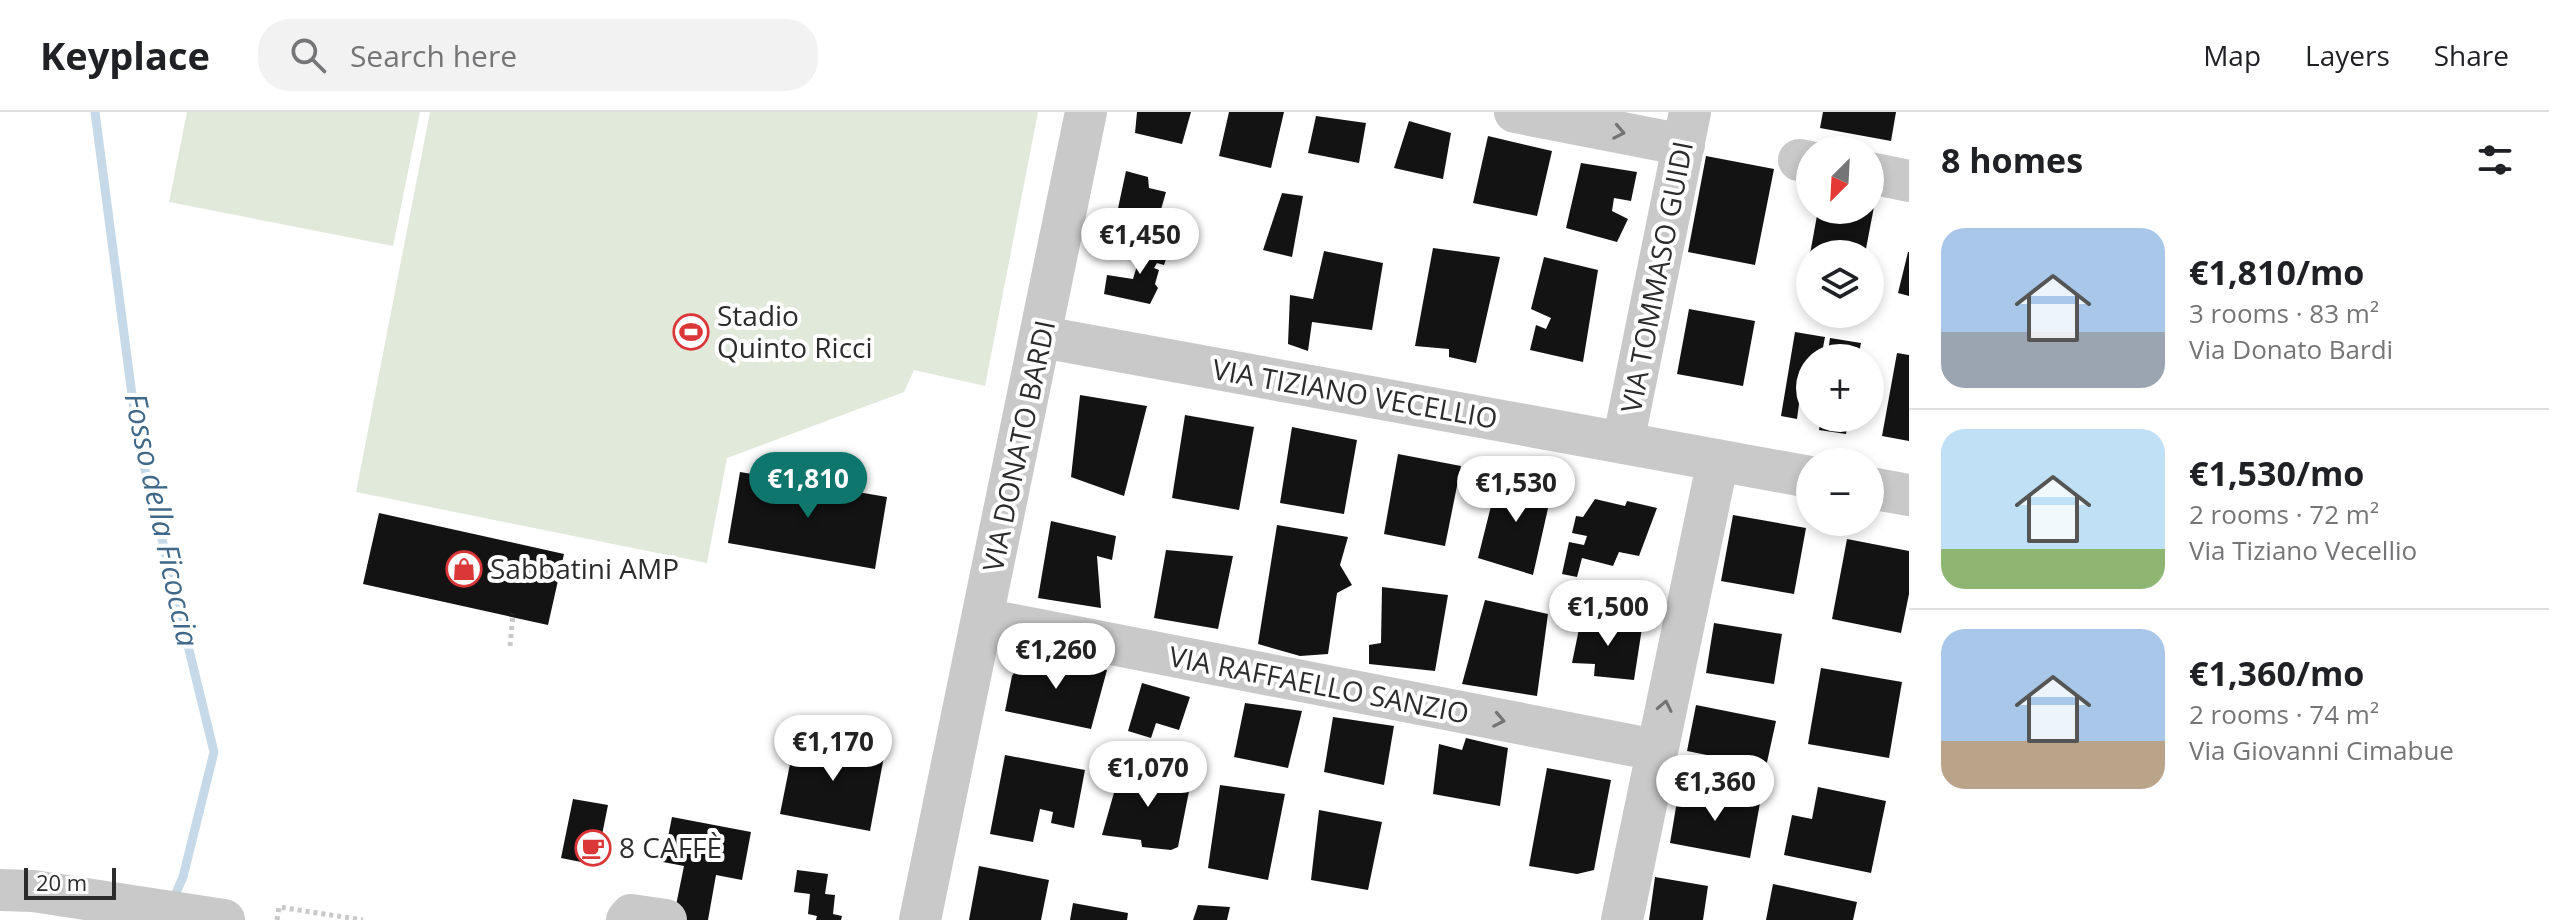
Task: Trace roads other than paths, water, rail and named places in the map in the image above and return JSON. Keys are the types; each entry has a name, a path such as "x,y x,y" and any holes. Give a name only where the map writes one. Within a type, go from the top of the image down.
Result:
{"street":[{"name":"VIA DONATO BARDI","path":"920,920 1086,112"},
{"path":"1515,112 1687,128"},
{"name":"VIA TOMMASO GUIDI","path":"1623,443 1687,128"},
{"path":"1884,176 1909,181"},
{"name":"VIA TIZIANO VECELLIO","path":"1042,337 1796,474"},
{"path":"1622,920 1718,460"},
{"path":"1884,491 1909,495"},
{"name":"VIA RAFFAELLO SANZIO","path":"983,619 1656,750"},
{"path":"11,886 211,918"},
{"path":"627,920 631,915 666,920"}],"waterway":[{"name":"Fosso della Ficoccia","path":"95,112 138,441 214,752 183,877 172,902"}],"place":[{"name":"Stadio Quinto Ricci","path":"691,332"},
{"name":"Sabbatini AMP","path":"464,569"},
{"name":"8 CAFFÈ","path":"593,848"}]}
